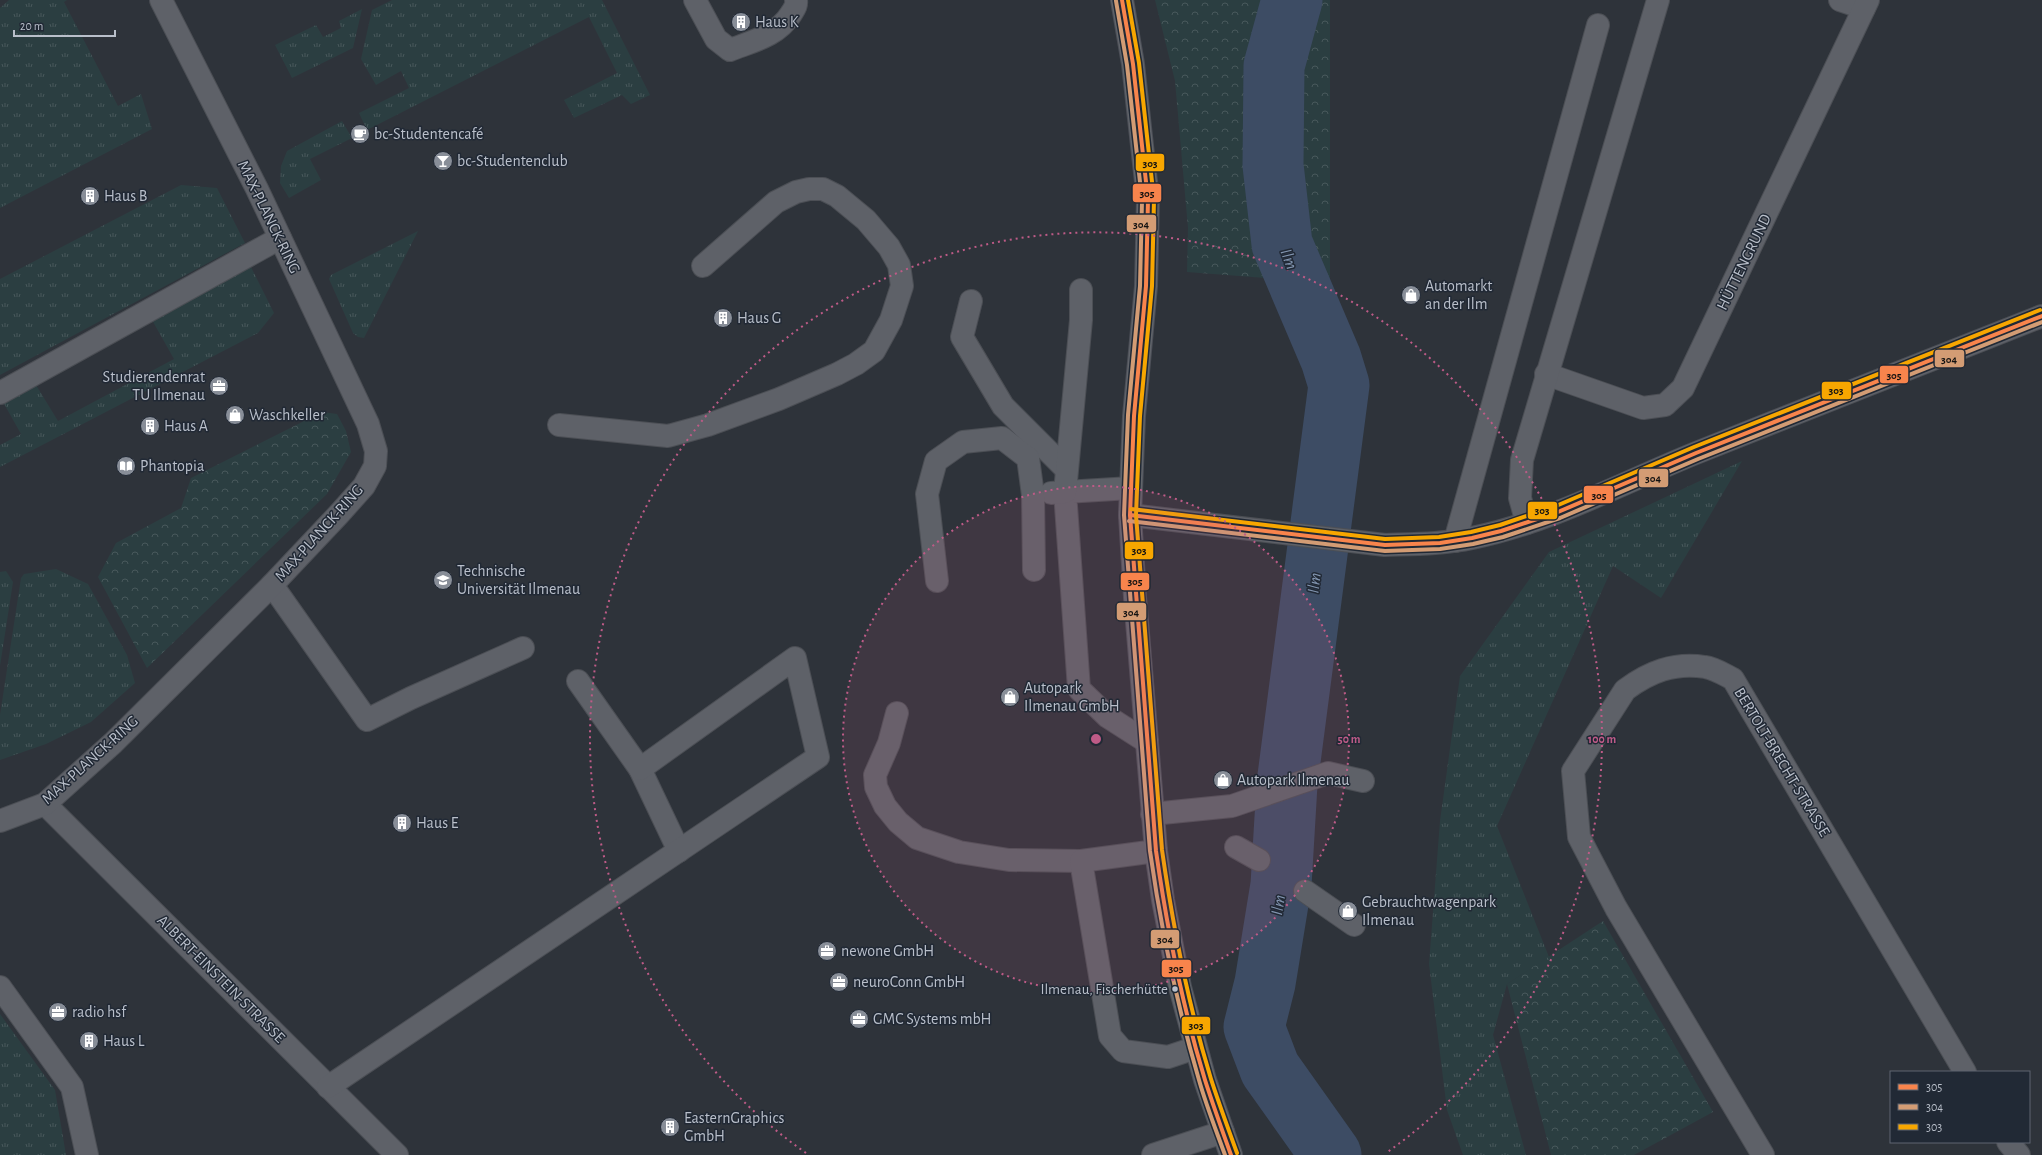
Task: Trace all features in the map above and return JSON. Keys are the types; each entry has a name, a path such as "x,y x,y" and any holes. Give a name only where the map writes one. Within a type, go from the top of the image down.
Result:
{"main road":[{"path":"1122,0 1133,64 1148,200 1146,286 1134,416 1130,514 1152,814 1156,851 1180,987 1196,1048 1231,1155"}],"street":[{"name":"MAX-PLANCK-RING","path":"0,821 45,804 113,743 272,585 364,486 375,466 376,451 368,424 280,238 161,0"},
{"path":"695,0 716,39 730,50 767,36 784,25 796,6 796,0"},
{"path":"1527,523 1520,498 1522,460 1546,374 1658,0"},
{"path":"1840,0 1866,4"},
{"name":"HÜTTENGRUND","path":"1546,374 1643,408 1665,405 1683,388 1765,219 1866,4"},
{"path":"1455,541 1598,25"},
{"path":"558,425 668,436 708,425 779,399 837,374 856,364 874,351 890,320 902,286 899,265 889,247 866,220 837,196 824,189 809,189 796,192 776,202 703,266"},
{"path":"0,392 280,238"},
{"path":"1081,290 1081,320 1065,492 1079,689 1108,717 1146,742"},
{"path":"971,301 962,337 1003,406 1066,469"},
{"path":"1130,514 1385,545 1455,541 1472,538 1527,523 1680,459 2042,316"},
{"path":"937,581 927,494 936,461 963,442 1002,438 1028,458 1033,496 1034,570"},
{"path":"1033,496 1065,492 1131,488"},
{"path":"272,585 367,720 411,698 523,648"},
{"path":"328,1087 680,852 818,757 795,658 640,769"},
{"name":"BERTOLT-BRECHT-STRASSE","path":"1763,1155 1616,908 1578,837 1573,771 1625,690 1637,681 1669,666 1706,667 1733,679 1964,1071"},
{"path":"578,681 640,769 680,852"},
{"path":"897,713 889,743 875,775 876,787 885,806 898,822 917,838 959,852 1009,860 1081,862 1156,851"},
{"path":"1152,814 1232,806 1328,773 1363,781"},
{"name":"ALBERT-EINSTEIN-STRASSE","path":"45,804 397,1155"},
{"path":"1236,847 1259,860"},
{"path":"1081,862 1110,1036 1123,1051 1168,1057 1196,1048"},
{"path":"1305,891 1354,925"},
{"path":"0,987 72,1087 87,1155"},
{"path":"1152,1155 1223,1132"},
{"path":"2009,1143 2019,1155"}],"green space":[{"path":"9,0 67,0 64,2 118,106 141,94 152,129 0,208 0,8"},
{"path":"392,0 602,0 650,95 631,104 622,95 574,118 564,100 617,73 589,17 367,130 359,113 409,88 401,71 376,85 361,59 372,10"},
{"path":"1155,0 1330,0 1330,297 1279,279 1187,272 1188,228 1175,81"},
{"path":"362,9 353,48 292,78 275,45 316,25 323,37 341,28 339,21"},
{"path":"342,121 352,138 310,159 321,180 289,198 280,183 281,166 287,151"},
{"path":"181,185 217,188 245,243 0,375 0,279"},
{"path":"418,231 364,338 358,337 353,333 329,279 331,275"},
{"path":"250,265 274,313 258,333 0,467 0,445 21,434 3,402 36,385 58,421 174,359 152,320"},
{"path":"322,412 337,414 346,431 351,452 327,494 147,668 98,577 116,543 181,508 191,478"},
{"path":"1742,461 1661,598 1613,566 1497,826 1549,957 1507,984 1493,1035 1526,1155 1463,1155 1447,1110 1429,964 1440,821 1460,676 1549,552"},
{"path":"56,569 88,584 127,655 135,683 91,722 46,744 0,760 0,715 21,578 24,574"},
{"path":"6,571 13,582 0,666 0,572"},
{"path":"1603,921 1713,1112 1634,1155 1551,1155 1507,984"},
{"path":"0,1014 55,1090 66,1155 0,1155"}],"waterway":[{"name":"Ilm","path":"1292,0 1274,66 1273,165 1282,244 1331,359 1339,385 1287,784 1281,885 1265,983 1254,1027 1270,1069 1331,1155"}],"transit line":[{"name":"305","path":"1122,0 1133,64 1148,200 1146,286 1134,416 1130,515 1156,851 1170,938 1182,995 1205,1080 1231,1155"},
{"name":"303","path":"1128,0 1139,63 1154,200 1152,286 1140,416 1136,515 1162,850 1176,937 1188,994 1211,1079 1237,1153"},
{"name":"304","path":"1116,1 1127,65 1142,200 1140,286 1128,415 1124,515 1150,851 1159,909 1184,1024 1202,1089 1225,1155"},
{"name":"303","path":"1131,509 1385,539 1439,537 1471,532 1500,525 1556,506 1694,447 2040,310"},
{"name":"305","path":"1130,515 1385,545 1440,543 1472,538 1501,531 1558,512 1696,453 2042,316"},
{"name":"304","path":"1129,521 1385,551 1440,549 1473,544 1503,537 1560,518 1698,459 2042,322"}],"place":[{"name":"Haus K","path":"741,22"},
{"name":"bc-Studentencafé","path":"360,134"},
{"name":"bc-Studentenclub","path":"443,161"},
{"name":"Haus B","path":"90,196"},
{"name":"Automarkt an der Ilm","path":"1411,295"},
{"name":"Haus G","path":"723,318"},
{"name":"Studierendenrat TU Ilmenau","path":"219,386"},
{"name":"Waschkeller","path":"235,415"},
{"name":"Haus A","path":"150,426"},
{"name":"Phantopia","path":"126,466"},
{"name":"Technische Universität Ilmenau","path":"443,580"},
{"name":"Autopark Ilmenau GmbH","path":"1010,697"},
{"name":"Autopark Ilmenau","path":"1223,780"},
{"name":"Haus E","path":"402,823"},
{"name":"Gebrauchtwagenpark Ilmenau","path":"1348,911"},
{"name":"newone GmbH","path":"827,951"},
{"name":"neuroConn GmbH","path":"839,982"},
{"name":"Ilmenau, Fischerhütte","path":"1175,989"},
{"name":"radio hsf","path":"58,1012"},
{"name":"GMC Systems mbH","path":"859,1019"},
{"name":"Haus L","path":"89,1041"},
{"name":"EasternGraphics GmbH","path":"670,1127"}]}
